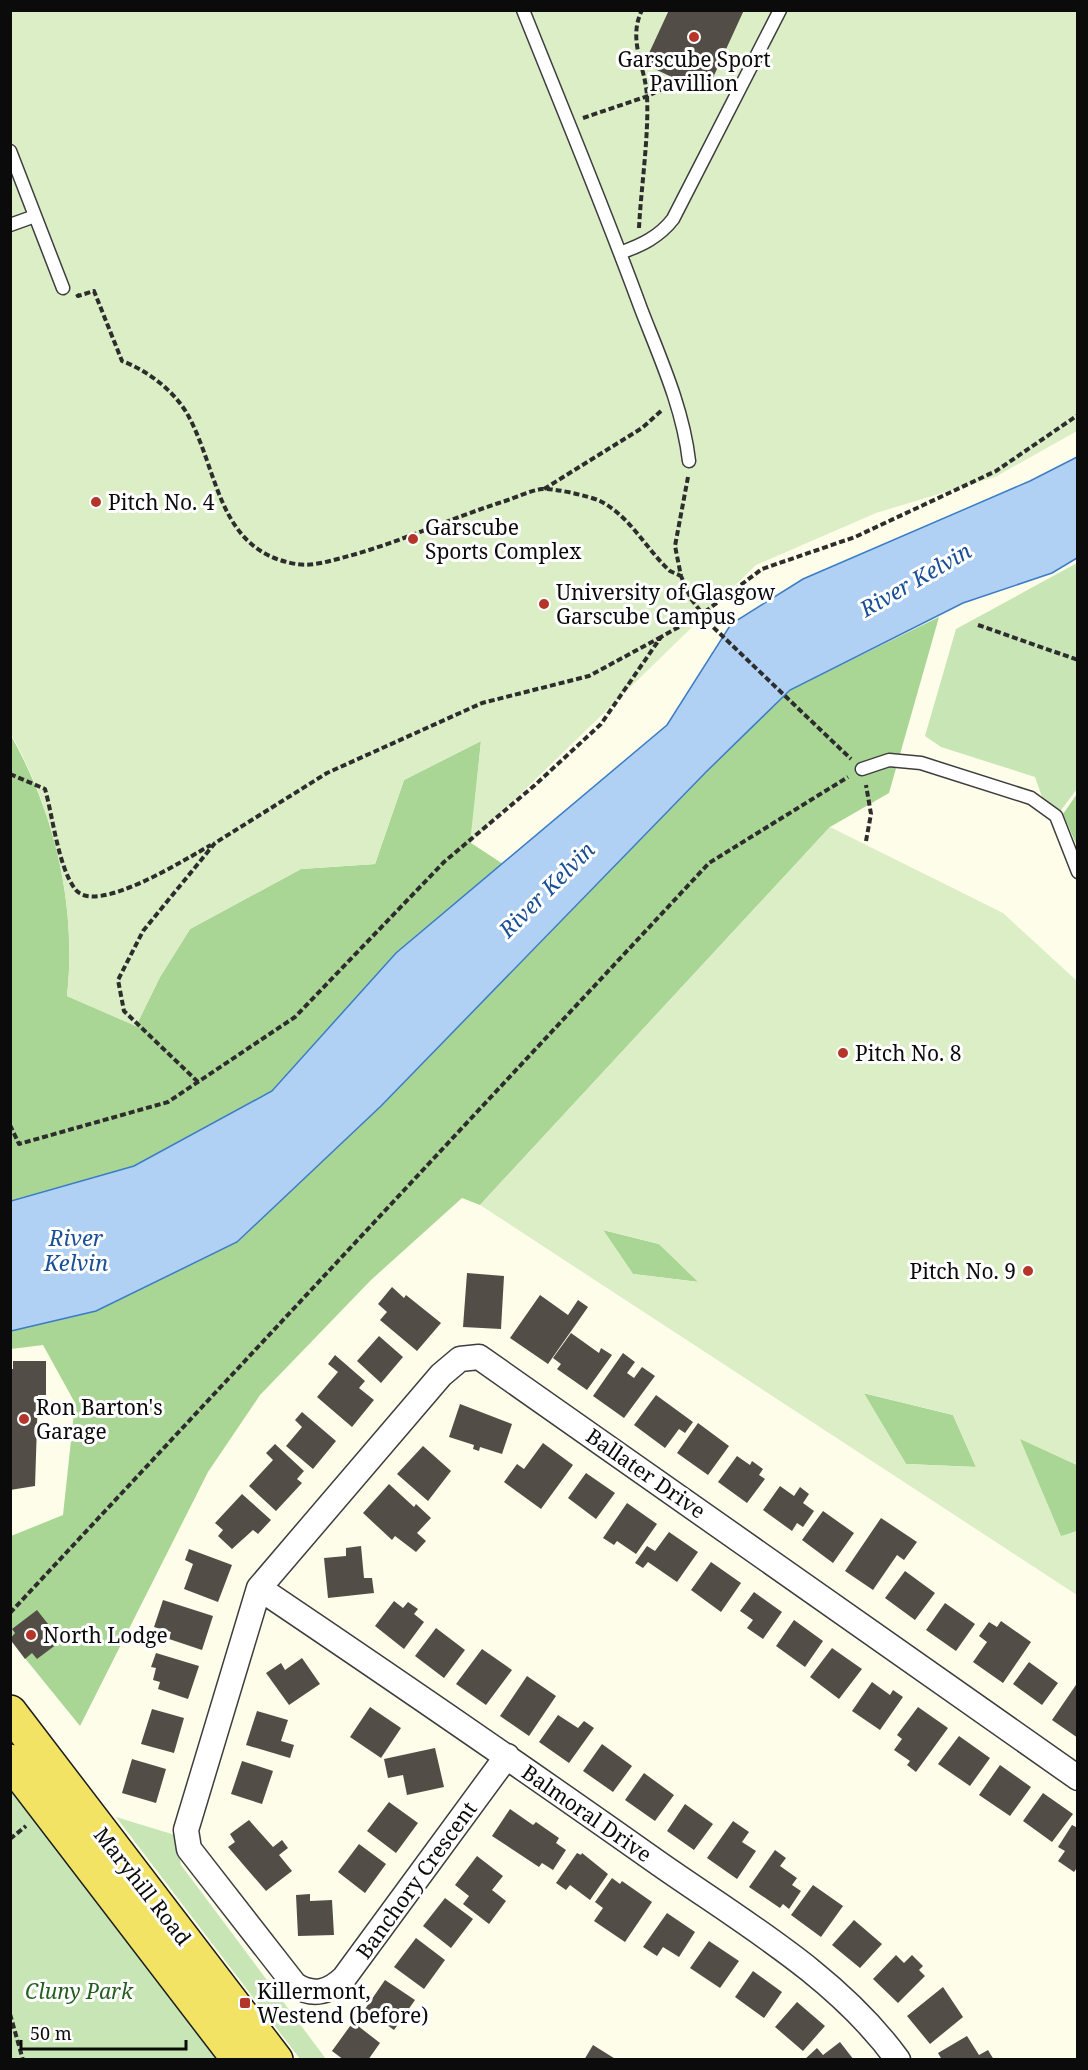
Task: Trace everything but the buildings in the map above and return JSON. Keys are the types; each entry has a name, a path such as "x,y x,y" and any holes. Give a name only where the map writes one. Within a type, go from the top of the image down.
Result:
{"main road":[{"name":"Maryhill Road","path":"10,1712 276,2060"},
{"name":"Maryhill Road","path":"10,1761 239,2060"}],"street":[{"name":"Ballater Drive","path":"259,1588 441,1375 460,1359 479,1357 1077,1779"},
{"name":"Balmoral Drive","path":"259,1588 507,1756 812,1973 852,2006 898,2060"},
{"name":"Banchory Crescent","path":"259,1588 186,1830 186,1840 189,1849 295,1985 303,1990 324,1992 344,1978 507,1756"}],"lane":[{"path":"523,10 675,398 684,428 689,461"},
{"path":"620,253 664,231 673,219 780,10"},
{"path":"10,151 63,288"},
{"path":"10,225 34,216"},
{"path":"862,769 889,760 906,760 1031,798 1056,816 1077,872"}],"path":[{"path":"637,246 648,96 637,54 637,34 642,10"},
{"path":"568,123 648,96 680,80"},
{"path":"63,288 75,289 78,296 94,291 122,362 154,378 189,416 230,521 246,541 270,557 298,564 325,562 369,550 466,514 543,489 642,428 675,398"},
{"path":"10,774 45,789 67,875 76,891 83,896 102,897 121,892 215,843 327,773 482,702 589,676 702,614 762,569 855,537 996,471 1077,415"},
{"path":"689,461 675,546 681,576 702,614 713,627 862,769 871,802 871,824 866,841"},
{"path":"543,489 598,501 625,520 670,571 681,576"},
{"path":"978,625 1077,660"},
{"path":"10,1125 19,1144 168,1102 295,1017 444,862 535,786 601,724 661,637"},
{"path":"10,1613 709,863 862,769"},
{"path":"198,1082 124,1011 118,980 143,931 215,843"},
{"path":"10,2014 23,2060"}],"green space":[{"name":"Garscube Sports Complex","path":"11,11 1077,11 1077,431 995,477 876,513 756,565 470,843 481,741 404,780 375,864 301,869 190,929 160,977 136,1026 67,996 69,928 59,861 40,796 11,734"},
{"path":"1077,563 1077,789 1058,814 1042,797 1035,777 941,747 925,736 956,629"},
{"path":"939,617 889,793 830,827 480,1205 462,1198 371,1280 260,1395 208,1472 80,1726 11,1641 11,1536 63,1515 75,1403 43,1345 11,1349 10,1331 96,1311 237,1242 381,1106 706,772 790,690"},
{"path":"10,734 39,796 59,861 69,928 67,996 136,1026 160,977 190,929 301,869 375,864 404,780 481,741 471,843 503,864 396,953 272,1091 134,1166 11,1201"},
{"path":"1077,794 1077,846 1063,814"},
{"path":"830,827 1003,913 1077,981 1077,1465 1020,1439 1061,1536 1077,1531 1077,1595 480,1205","holes":["603,1230 659,1244 698,1282 633,1274","864,1393 953,1415 976,1467 906,1464"]},
{"path":"603,1230 659,1244 699,1282 633,1274"},
{"path":"863,1393 953,1415 976,1467 906,1464"},
{"path":"1019,1438 1077,1465 1077,1531 1061,1537"},
{"name":"Cluny Park","path":"11,1788 216,2059 11,2059"},
{"path":"116,1817 175,1835 181,1865 326,2059 300,2059"}],"water":[{"name":"River Kelvin","path":"1077,457 1077,558 1052,573 963,603 790,690 706,772 381,1106 237,1242 96,1311 11,1331 11,1201 134,1166 272,1091 396,953 667,725 731,624 803,579 1030,481"}],"place":[{"name":"Garscube Sport Pavillion","path":"694,37"},
{"name":"Pitch No. 4","path":"96,502"},
{"name":"Garscube Sports Complex","path":"413,539"},
{"name":"University of Glasgow Garscube Campus","path":"544,604"},
{"name":"Pitch No. 8","path":"843,1053"},
{"name":"Pitch No. 9","path":"1028,1271"},
{"name":"Ron Barton's Garage","path":"24,1419"},
{"name":"North Lodge","path":"31,1635"},
{"name":"Killermont, Westend (before)","path":"245,2003"}]}
